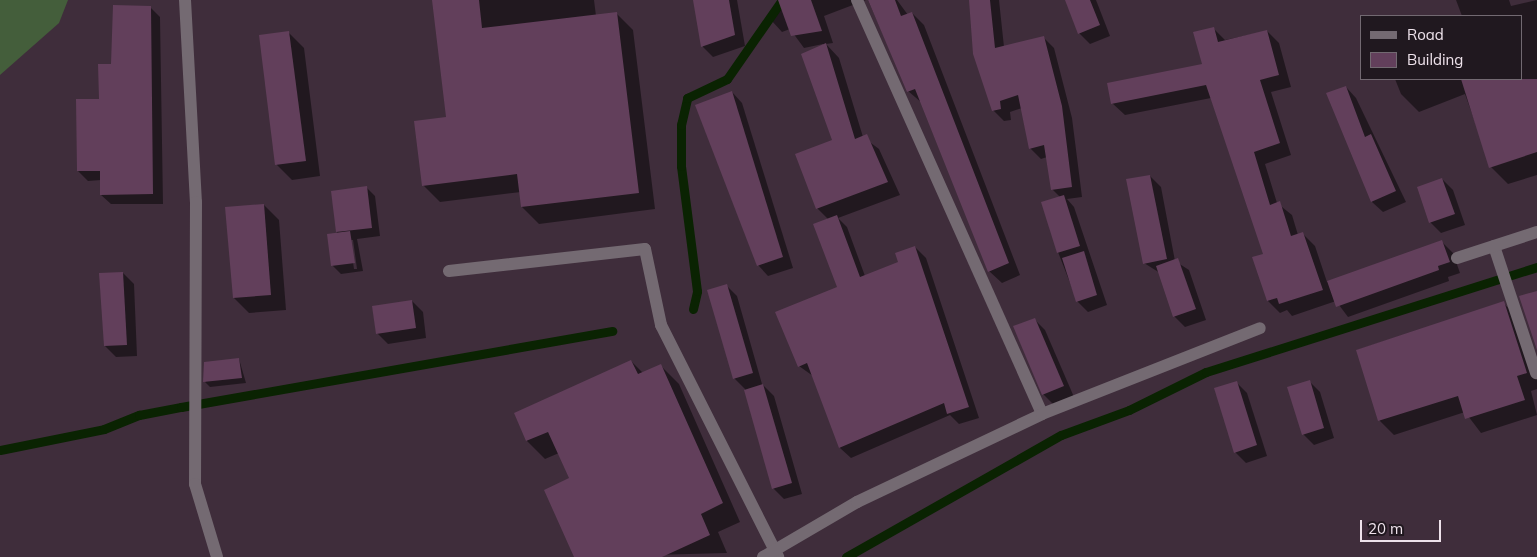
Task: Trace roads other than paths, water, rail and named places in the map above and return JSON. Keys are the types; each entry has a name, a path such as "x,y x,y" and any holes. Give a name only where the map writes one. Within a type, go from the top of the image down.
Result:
{"street":[{"path":"185,0 196,202 195,484 217,557"},
{"path":"856,0 1042,414"},
{"path":"1457,258 1537,232"},
{"path":"1494,246 1536,373"},
{"path":"449,271 645,249 661,325 669,337 777,553"},
{"path":"763,557 777,553 857,502 1042,414 1260,328"}],"waterway":[{"path":"693,309 697,291 681,166 681,125 687,98 727,79 782,0"},
{"path":"846,557 1061,435 1129,410 1206,372 1537,267"},
{"path":"0,450 104,429 139,415 612,331"}]}
